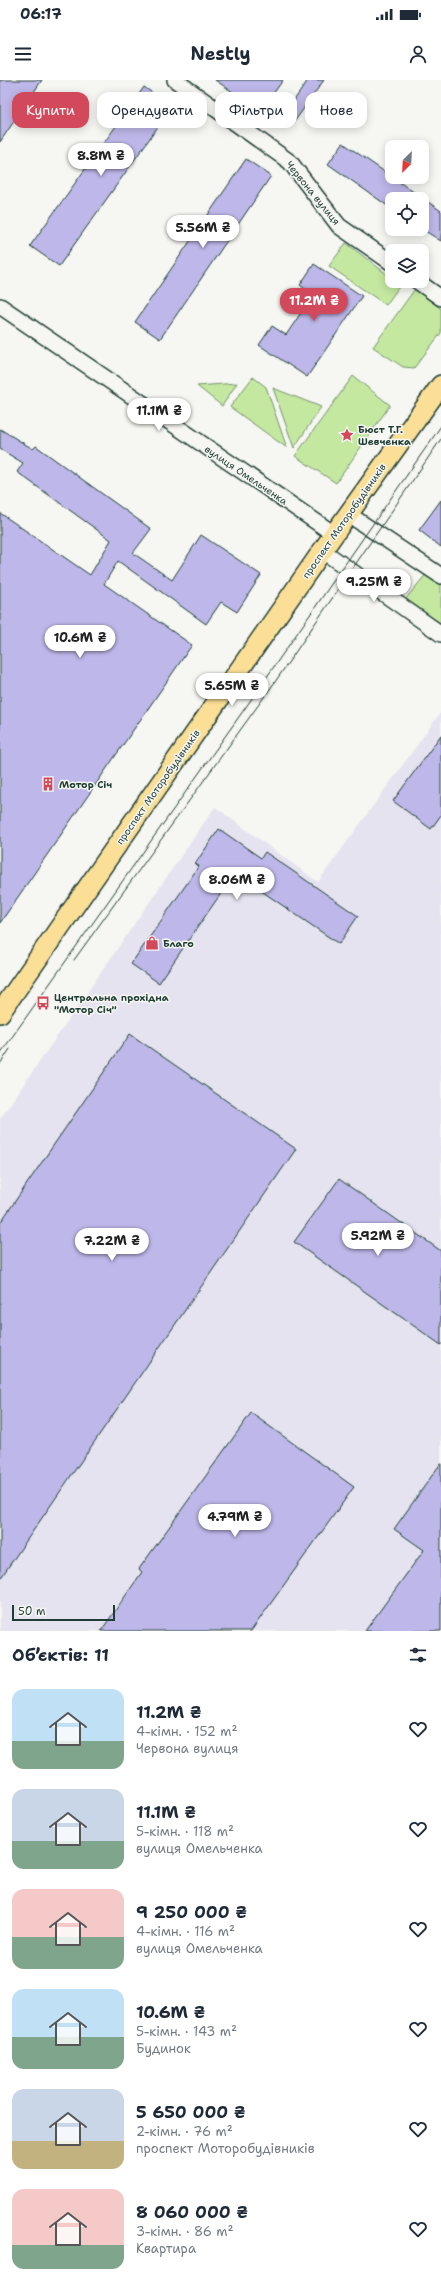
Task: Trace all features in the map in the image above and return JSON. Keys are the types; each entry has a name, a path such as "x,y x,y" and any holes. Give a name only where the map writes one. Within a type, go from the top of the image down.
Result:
{"main road":[{"name":"проспект Моторобудівників","path":"0,1013 348,514 441,385"}],"street":[{"name":"Червона вулиця","path":"175,80 290,162 339,226 385,258"},
{"path":"427,288 441,298"},
{"name":"вулиця Омельченка","path":"0,306 334,534"},
{"path":"348,514 441,576"},
{"path":"323,551 441,634"}],"shaded area":[{"path":"441,712 441,1631 0,1631 0,1119 215,807 318,882"}],"green space":[{"path":"346,243 385,273 385,288 398,288 386,305 329,266"},
{"path":"415,289 441,309 441,333 414,368 403,367 373,347"},
{"path":"353,376 390,405 336,483 295,456"},
{"path":"253,377 266,387 287,448 230,407"},
{"path":"237,383 222,406 197,386"},
{"path":"273,388 321,407 294,448"},
{"path":"427,573 441,583 441,627 404,601"}],"building":[{"path":"0,80 42,80 34,92 12,92 12,124 0,142"},
{"path":"215,80 283,80 274,92 233,92"},
{"path":"308,80 324,80 315,92 305,92 305,107 297,118 297,96"},
{"path":"144,87 151,92 140,92"},
{"path":"115,128 157,128 59,266 30,246"},
{"path":"343,143 385,172 385,184 402,184 414,192 385,192 385,204 328,164"},
{"path":"246,159 271,176 160,339 135,322"},
{"path":"429,203 441,211 441,241 429,233"},
{"path":"314,264 362,296 307,377 259,345 272,326 286,335 313,295 300,285"},
{"name":"Мотор Січ","path":"0,429 33,449 36,446 151,529 133,553 172,580 201,535 261,575 237,612 221,602 206,624 118,561 104,584 192,645 0,923 0,513 90,575 111,540 17,472 23,463 0,449"},
{"path":"441,500 441,547 419,530"},
{"path":"441,735 441,815 431,829 393,801"},
{"path":"219,829 261,858 265,852 358,916 339,944 235,873 159,983 131,964 199,866 195,864"},
{"path":"130,1034 296,1149 0,1579 0,1223"},
{"path":"339,1179 441,1251 441,1345 294,1242"},
{"path":"251,1413 354,1487 251,1631 101,1631 142,1572 139,1569"},
{"path":"441,1463 441,1631 365,1631 424,1550 394,1529"}],"tram line":[{"path":"0,1054 248,704 441,426"},
{"path":"74,960 275,682 441,439"},
{"path":"0,1064 10,1049"}],"place":[{"name":"Бюст Т.Г. Шевченка","path":"347,435"},
{"name":"Мотор Січ","path":"48,784"},
{"name":"Благо","path":"152,943"},
{"name":"Центральна прохідна \"Мотор Січ\"","path":"43,1003"}]}
